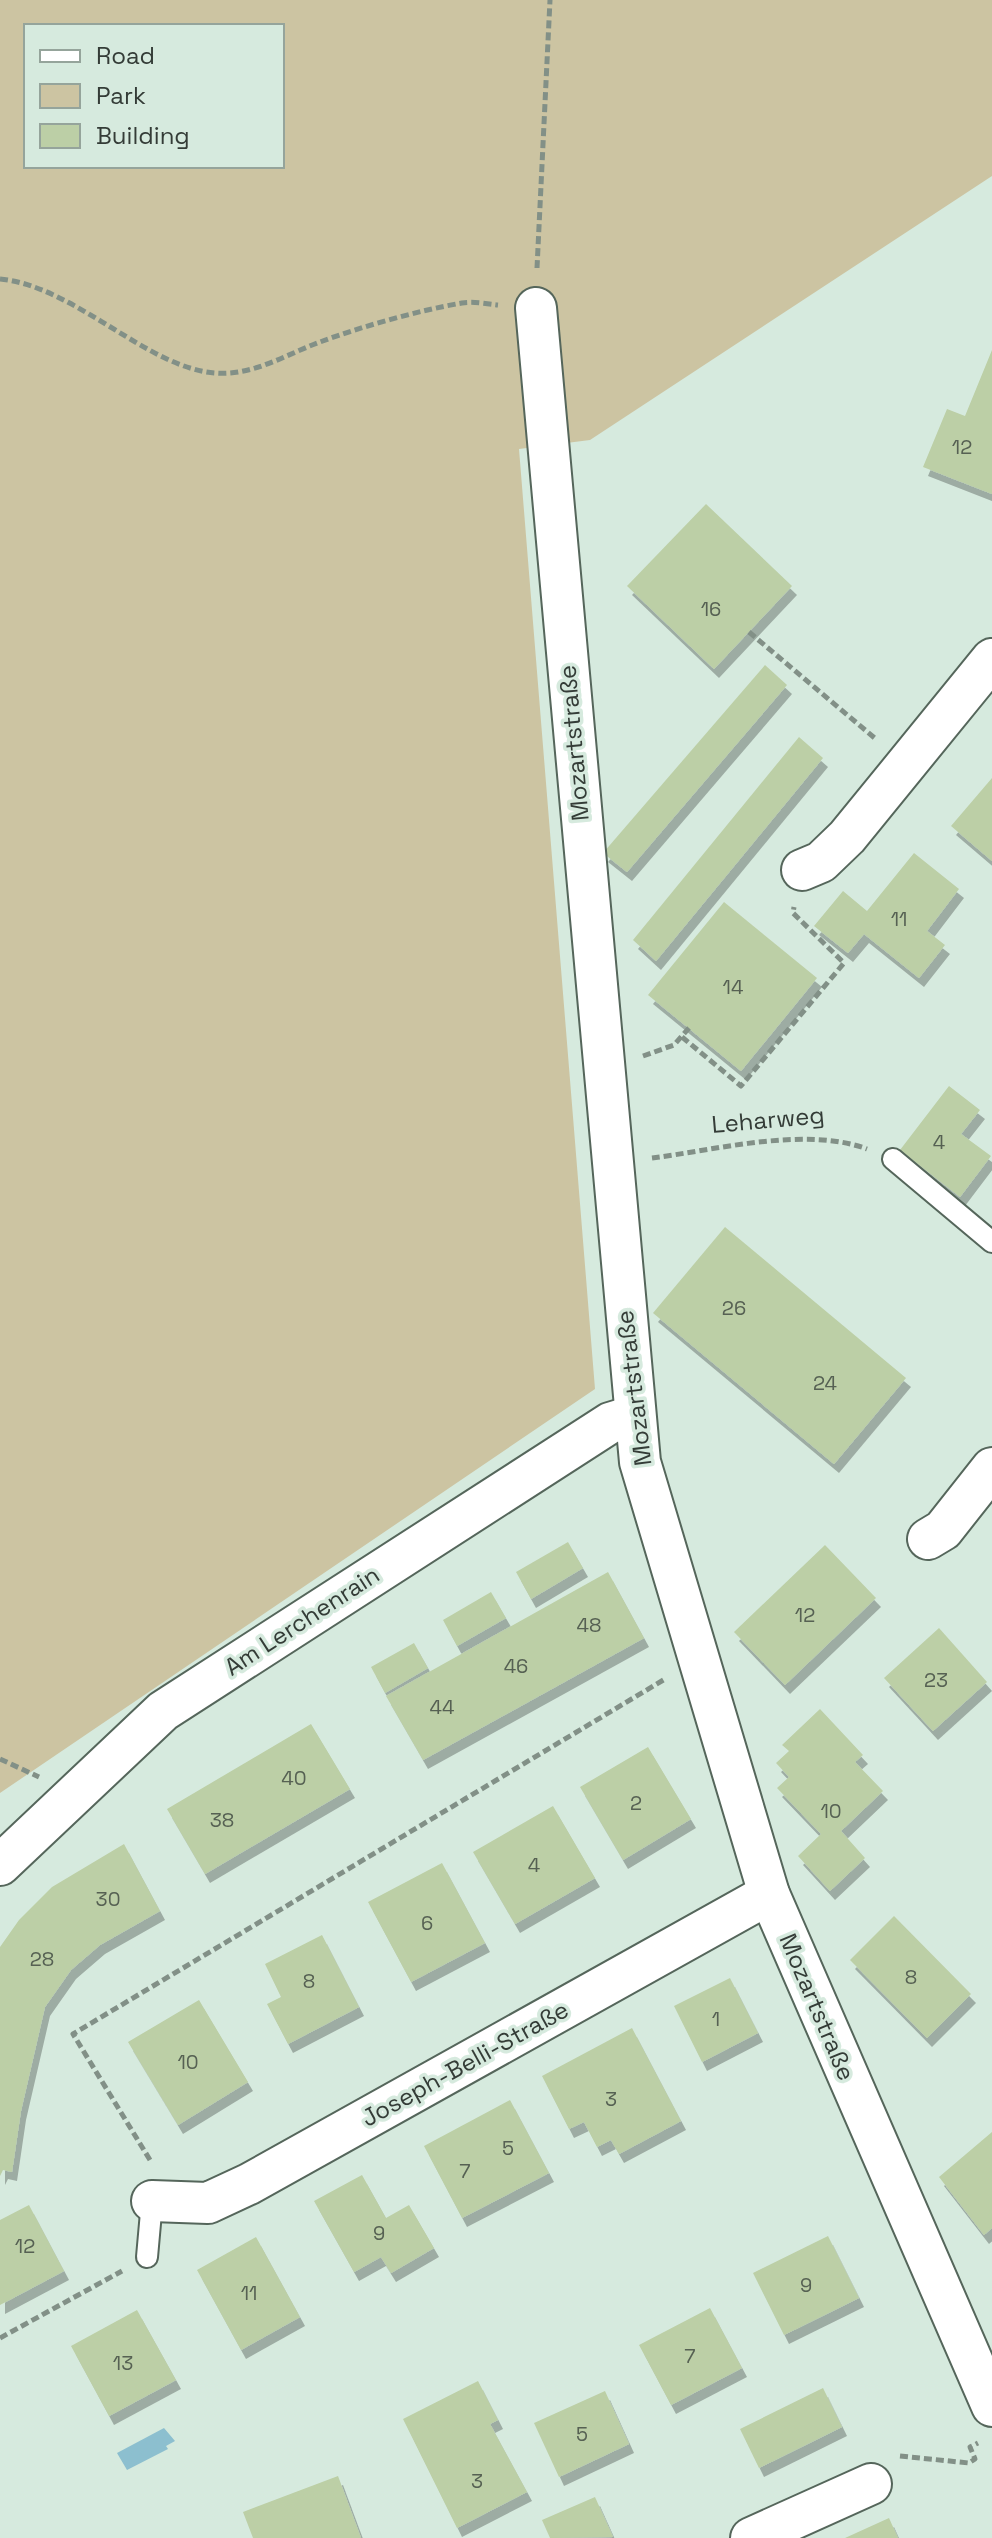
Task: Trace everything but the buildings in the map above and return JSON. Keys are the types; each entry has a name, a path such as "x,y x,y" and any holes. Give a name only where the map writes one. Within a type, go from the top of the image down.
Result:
{"street":[{"name":"Mozartstraße","path":"536,308 633,1416 640,1462 701,1657 769,1894 988,2423"},
{"path":"802,870 821,862 847,837 992,659"},
{"name":"Am Lerchenrain","path":"0,1865 163,1711 610,1423 633,1416"},
{"path":"928,1539 943,1530 992,1468"},
{"name":"Joseph-Belli-Straße","path":"152,2201 208,2203 249,2184 769,1894"},
{"path":"751,2538 882,2470"}],"lane":[{"path":"893,1159 992,1242"},
{"path":"147,2257 152,2201"}],"path":[{"path":"0,279 16,281 88,312 184,367 217,373 251,370 323,341 464,302 536,308 550,0"},
{"path":"749,632 906,765"},
{"path":"682,1037 741,1086 844,963 793,913 802,870"},
{"path":"645,1055 674,1045 689,1028"},
{"name":"Leharweg","path":"611,1163 804,1140 843,1140 893,1159"},
{"path":"152,2201 153,2164 73,2034 701,1657"},
{"path":"0,2338 147,2257"},
{"path":"882,2470 935,2457 969,2463 975,2459 970,2447 988,2423"}],"green space":[{"path":"0,0 992,0 992,176 590,440 519,449 595,1389 0,1793"}],"water":[{"path":"164,2428 175,2441 166,2446 168,2449 127,2470 117,2453"}]}
